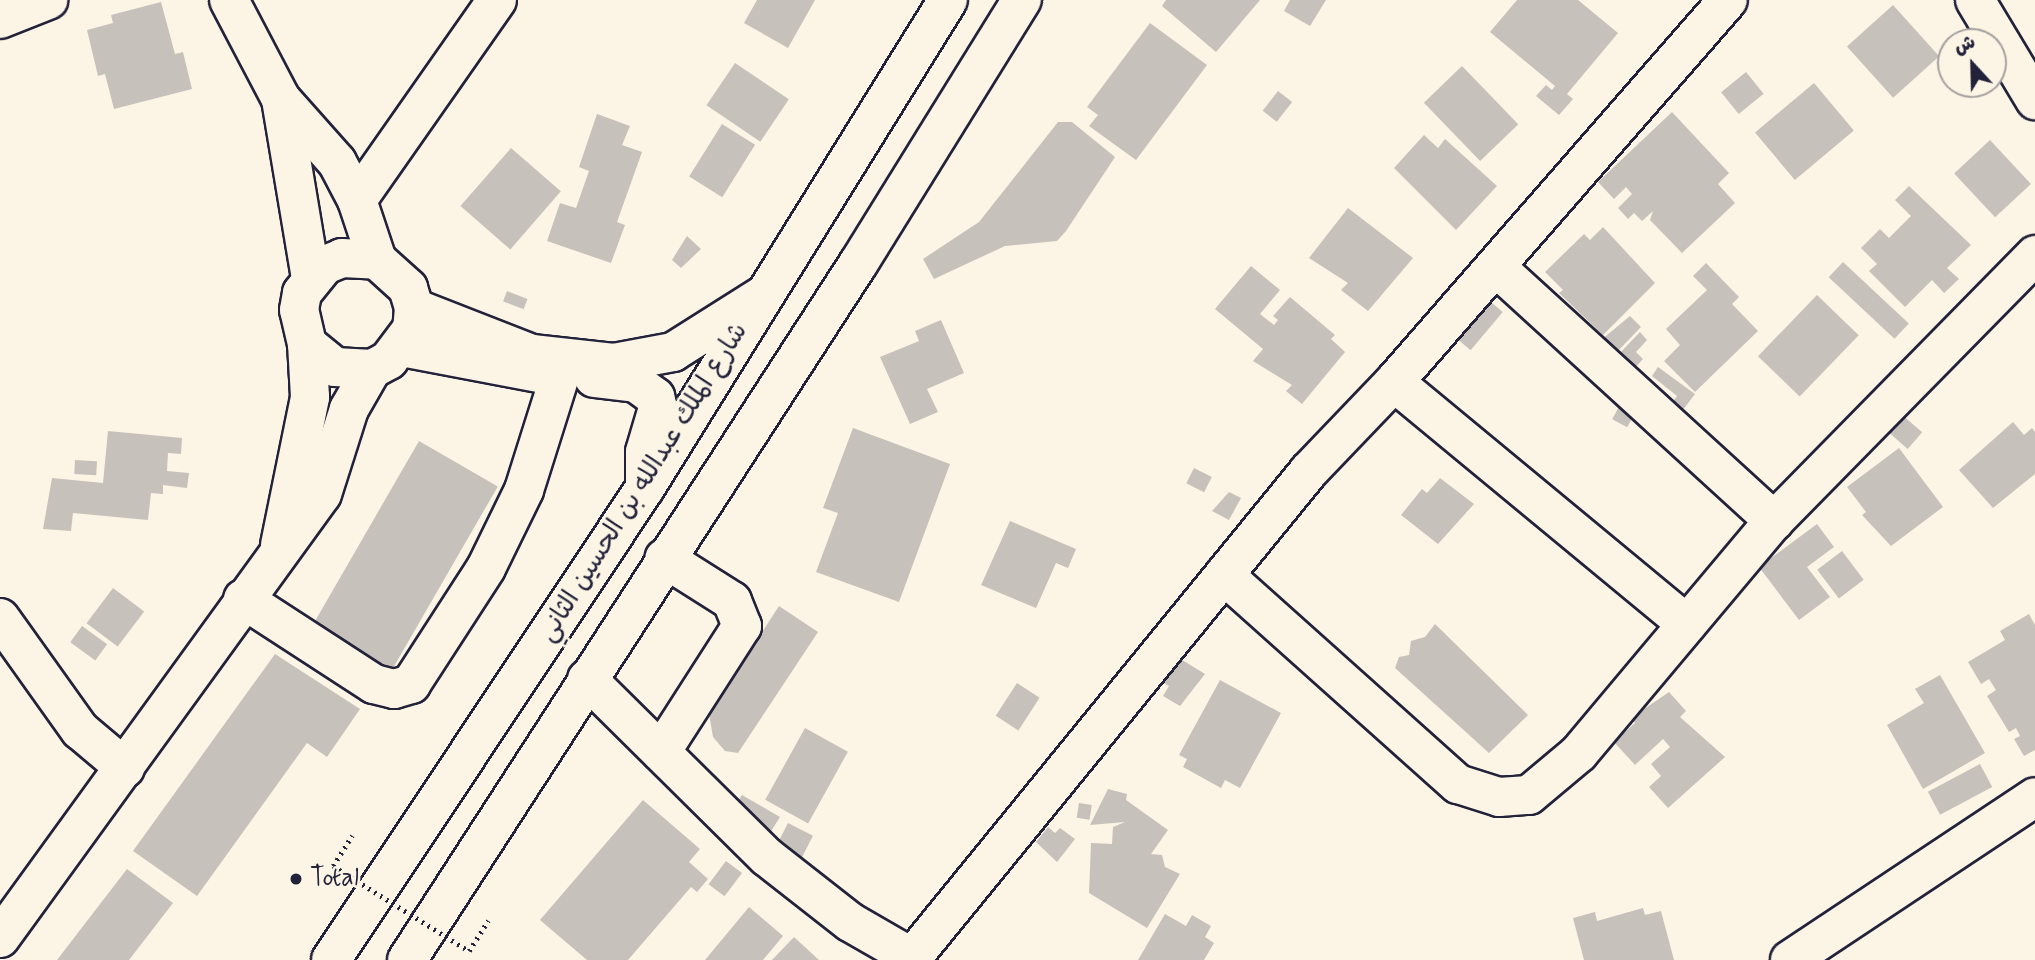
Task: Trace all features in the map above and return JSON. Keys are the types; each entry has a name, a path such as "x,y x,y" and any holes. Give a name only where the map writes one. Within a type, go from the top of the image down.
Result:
{"main road":[{"path":"0,19 48,0"},
{"path":"0,938 125,768 280,545 322,494 349,409 372,369 402,347 414,308 408,288 377,260 357,200 337,162 281,99 229,0"},
{"path":"357,200 497,0"},
{"name":"شارع الملك عبدالله بن الحسين الثاني","path":"331,960 437,805 645,488 760,297 948,0"},
{"path":"407,960 664,558 859,264 1022,0"},
{"path":"587,680 792,877 850,922 913,959 1309,471 1394,382 1728,0"},
{"path":"1975,0 2035,100"},
{"path":"280,545 310,397 307,344 299,310 311,278 281,99"},
{"path":"1224,575 1458,784 1499,797 1530,795 1553,779 1774,521 2035,255"},
{"path":"311,278 342,258 377,260"},
{"path":"1496,267 1774,521"},
{"path":"414,308 563,368 665,354 760,297"},
{"path":"307,344 335,367 372,369"},
{"path":"402,347 563,368 636,383 655,397 658,408 645,452 645,488"},
{"path":"243,599 374,684 394,689 411,684 422,674 486,568 524,490 563,368"},
{"path":"1394,382 1688,624"},
{"path":"661,752 743,626 732,601 664,558"},
{"path":"0,618 80,730 125,768"},
{"path":"1790,960 2035,797"},
{"path":"437,805 440,820 459,843 484,839"}],"path":[{"path":"352,835 333,866 469,951 488,921"}],"building":[{"path":"757,0 815,0 788,48 744,23"},
{"path":"1166,0 1260,0 1216,52 1162,6"},
{"path":"1290,0 1326,0 1310,26 1284,11"},
{"path":"1517,0 1578,0 1618,33 1567,94 1573,99 1559,115 1536,96 1546,85 1552,90 1555,86 1490,32"},
{"path":"161,2 175,54 183,52 192,89 114,109 105,74 98,76 87,30 113,23 111,15"},
{"path":"1893,5 1937,54 1937,58 1893,98 1847,46"},
{"path":"1150,23 1207,65 1136,160 1089,126 1098,115 1087,107"},
{"path":"735,63 789,99 760,142 706,105"},
{"path":"1462,66 1518,124 1480,161 1424,103"},
{"path":"1746,72 1764,94 1739,114 1721,92"},
{"path":"1814,83 1854,130 1795,180 1755,132"},
{"path":"1278,91 1292,102 1277,122 1263,111"},
{"path":"1672,112 1729,173 1718,184 1735,203 1682,253 1650,220 1653,211 1642,221 1634,213 1628,219 1618,208 1632,194 1626,187 1614,199 1598,182"},
{"path":"597,114 630,126 622,145 642,152 617,222 625,225 611,263 547,241 560,203 576,208 589,171 579,167"},
{"path":"1058,122 1072,122 1115,157 1066,231 1057,241 1005,246 934,279 923,259 979,222"},
{"path":"722,124 755,145 722,197 689,177"},
{"path":"1424,135 1438,148 1445,139 1497,186 1456,230 1394,168"},
{"path":"1990,140 2031,184 1995,217 1954,173"},
{"path":"511,148 561,191 510,249 460,206"},
{"path":"1909,186 1971,245 1947,268 1959,279 1944,293 1932,280 1905,307 1869,271 1877,264 1861,248 1880,229 1889,238 1911,216 1895,200"},
{"path":"1348,208 1413,258 1368,311 1341,290 1348,283 1309,258"},
{"path":"1603,227 1655,283 1603,335 1559,293 1563,290 1545,272 1584,234 1590,240"},
{"path":"687,236 701,249 681,268 672,260"},
{"path":"1843,262 1909,323 1894,339 1829,277"},
{"path":"1706,263 1739,297 1732,304 1758,331 1695,392 1664,361 1680,345 1666,329 1707,290 1693,276"},
{"path":"1251,266 1280,290 1260,314 1274,325 1278,320 1273,316 1290,297 1335,335 1331,339 1345,352 1302,404 1286,391 1292,385 1253,361 1263,349 1215,309"},
{"path":"507,291 528,299 524,309 503,301"},
{"path":"1479,292 1503,312 1471,350 1447,330"},
{"path":"1817,295 1859,335 1800,396 1758,356"},
{"path":"1630,316 1641,327 1615,354 1601,340"},
{"path":"941,320 964,373 927,389 938,412 910,424 880,357 919,341 915,331"},
{"path":"1640,332 1647,340 1636,352 1643,359 1631,372 1615,358"},
{"path":"1658,367 1695,394 1679,415 1668,408 1677,396 1652,376"},
{"path":"1623,399 1638,407 1627,427 1612,419"},
{"path":"1901,414 1922,432 1908,449 1887,431"},
{"path":"2013,422 2024,435 2032,428 2035,432 2035,474 1993,508 1959,470"},
{"path":"853,428 950,464 899,602 816,572 838,513 823,508"},
{"path":"108,431 182,438 181,454 168,453 167,471 189,473 187,488 163,485 163,494 151,493 148,520 73,513 71,531 43,529 52,478 103,483"},
{"path":"419,441 498,486 390,673 312,627"},
{"path":"1899,448 1943,507 1891,546 1862,515 1866,512 1847,487"},
{"path":"75,460 97,461 96,475 74,474"},
{"path":"1194,468 1212,477 1204,492 1186,483"},
{"path":"1440,478 1474,504 1438,544 1401,515 1422,489 1427,493"},
{"path":"1229,492 1241,498 1229,520 1212,511"},
{"path":"1010,521 1076,549 1068,568 1056,563 1036,608 981,585"},
{"path":"1817,524 1834,547 1807,567 1830,597 1799,620 1759,567"},
{"path":"1842,551 1864,580 1839,598 1817,570"},
{"path":"113,588 144,611 118,647 87,623"},
{"path":"779,606 818,632 738,753 725,751 713,737 709,714"},
{"path":"2029,614 2035,625 2035,750 2024,756 2014,739 2020,736 2016,728 2009,732 1987,696 1996,690 1989,679 1981,684 1968,662 2005,640 2000,631"},
{"path":"1435,624 1528,715 1489,753 1395,668 1399,657 1409,655 1411,641 1425,637"},
{"path":"82,626 107,644 95,660 70,642"},
{"path":"275,654 360,709 327,757 307,743 197,896 133,851"},
{"path":"1179,658 1205,674 1180,706 1163,696 1169,686 1164,683"},
{"path":"1940,675 1985,753 1923,789 1887,725 1924,703 1915,689"},
{"path":"1220,680 1281,713 1240,788 1225,780 1221,788 1183,767 1187,759 1179,755"},
{"path":"1017,683 1040,698 1018,730 996,716"},
{"path":"1669,692 1686,711 1680,717 1725,757 1668,808 1649,787 1661,776 1651,764 1670,747 1663,739 1635,765 1614,742 1635,723 1631,718"},
{"path":"805,728 848,752 808,823 765,800"},
{"path":"1980,764 1992,787 1940,815 1928,792"},
{"path":"1108,789 1127,794 1126,800 1168,830 1151,854 1162,855 1165,867 1180,874 1147,928 1089,893 1091,843 1112,844 1113,827 1125,822 1090,825"},
{"path":"742,795 780,817 768,836 734,807"},
{"path":"643,800 700,849 689,862 708,879 697,892 691,887 628,960 587,960 540,920"},
{"path":"1079,803 1092,805 1089,820 1077,818"},
{"path":"788,823 813,836 798,864 773,852"},
{"path":"1048,827 1055,833 1060,828 1075,839 1057,862 1036,842"},
{"path":"726,861 742,873 725,896 709,884"},
{"path":"127,869 173,903 129,960 57,960"},
{"path":"749,907 783,936 763,960 705,960"},
{"path":"1643,908 1645,915 1661,911 1674,960 1584,960 1573,918 1595,912 1597,921"},
{"path":"1165,914 1186,926 1192,915 1211,926 1205,937 1214,943 1204,960 1138,960"},
{"path":"794,937 819,960 772,960"}],"place":[{"name":"Total","path":"296,879"}]}
